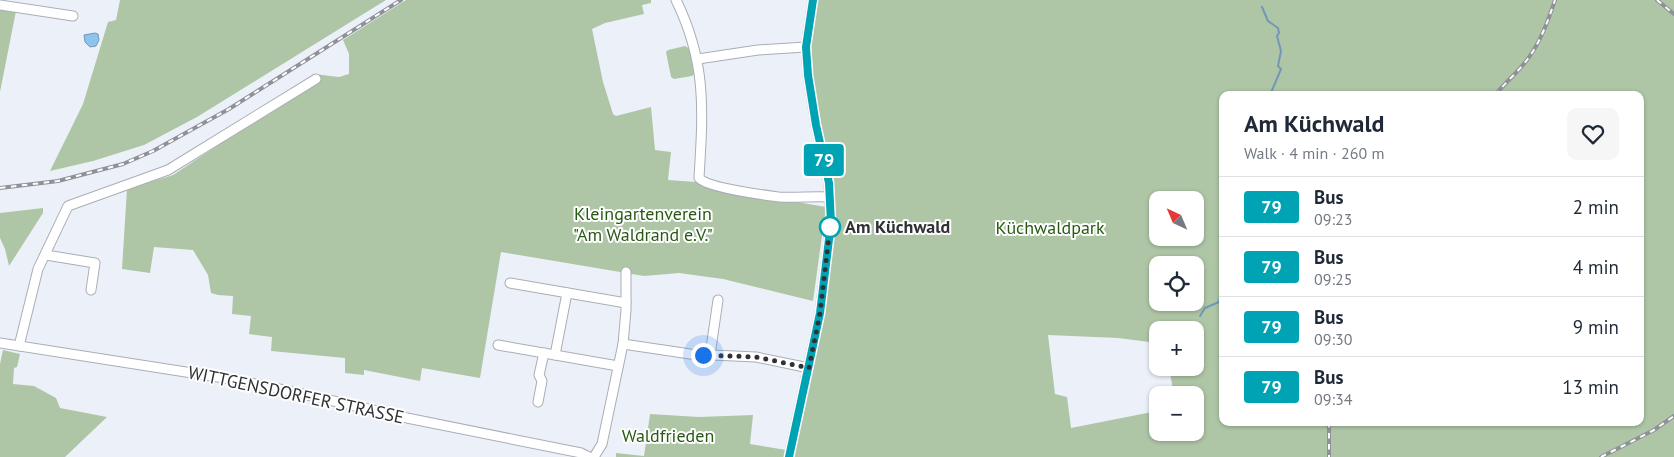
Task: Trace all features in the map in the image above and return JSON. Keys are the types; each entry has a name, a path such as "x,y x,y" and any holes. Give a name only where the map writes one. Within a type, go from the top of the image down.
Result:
{"street":[{"path":"676,0 698,59 702,100 699,178 706,184 717,187 779,197 830,197"},
{"path":"789,457 820,313 831,223 829,183 811,101 806,47 813,0"},
{"path":"0,5 72,16"},
{"path":"698,59 758,50 806,47"},
{"path":"19,346 36,278 68,206 168,170 316,79"},
{"path":"46,255 95,263 91,290"},
{"path":"594,457 602,444 623,344 626,272"},
{"path":"510,283 626,303"},
{"path":"555,355 567,294"},
{"path":"710,355 718,300"},
{"name":"WITTGENSDORFER STRASSE","path":"0,343 237,380 407,418 574,451 589,457"},
{"path":"623,344 666,352 756,357 809,368"},
{"path":"498,345 618,366"},
{"path":"538,402 542,381 539,375 544,353"}],"green space":[{"path":"120,0 386,0 197,117 144,145 93,161 50,171 83,104 108,22 116,20"},
{"name":"Kleingartenverein \"Am Waldrand e.V.\"","path":"406,0 651,0 651,3 642,5 644,14 605,23 592,29 603,82 613,114 616,116 651,107 655,150 671,152 668,180 696,182 738,192 826,207 813,301 723,279 679,273 644,276 501,252 480,378 422,368 420,381 364,370 364,375 345,373 345,358 271,351 272,337 249,334 251,316 232,314 233,296 211,293 208,275 193,250 154,247 150,273 122,269 127,189 173,175 238,132 234,127 314,74 339,77 349,74 349,54 343,40"},
{"name":"Küchwaldpark","path":"816,0 1674,0 1674,457 792,457 834,224 817,125 807,49","holes":["1149,321 1204,321 1204,376 1170,376 1172,386 1204,386 1204,441 1149,441 1149,413 1071,428 1067,397 1055,394 1048,335 1118,338 1149,342"]},
{"path":"0,8 16,11 0,92"},
{"path":"685,46 690,49 695,73 692,76 674,79 671,77 666,52"},
{"path":"43,208 43,213 9,266 0,238 0,213"},
{"path":"3,350 20,354 17,367 14,368 13,384 34,386 56,398 60,408 107,417 65,457 0,457 0,364"},
{"name":"Waldfrieden","path":"650,414 699,417 753,415 750,444 786,450 784,457 616,457 616,453 644,456"}],"water":[{"path":"98,34 99,40 96,46 90,47 85,42 84,35"}],"waterway":[{"path":"1262,7 1268,21 1278,28 1279,33 1277,36 1281,51 1278,66 1281,69 1272,91"},
{"path":"1200,316 1205,308 1219,302"}],"railway":[{"path":"0,188 58,181 123,164 153,151 229,109 401,0"},
{"path":"1499,91 1532,53 1550,16 1555,0"},
{"path":"1657,0 1674,14"},
{"path":"1601,457 1654,430 1674,416"},
{"path":"1329,426 1329,457"}],"bus line":[{"name":"79","path":"789,457 820,313 831,223 829,183 811,101 808,75 806,47 813,0"}],"place":[{"name":"Am Küchwald","path":"830,227"}],"route":[{"path":"703,355 756,357 809,368 820,313 830,227"}]}
